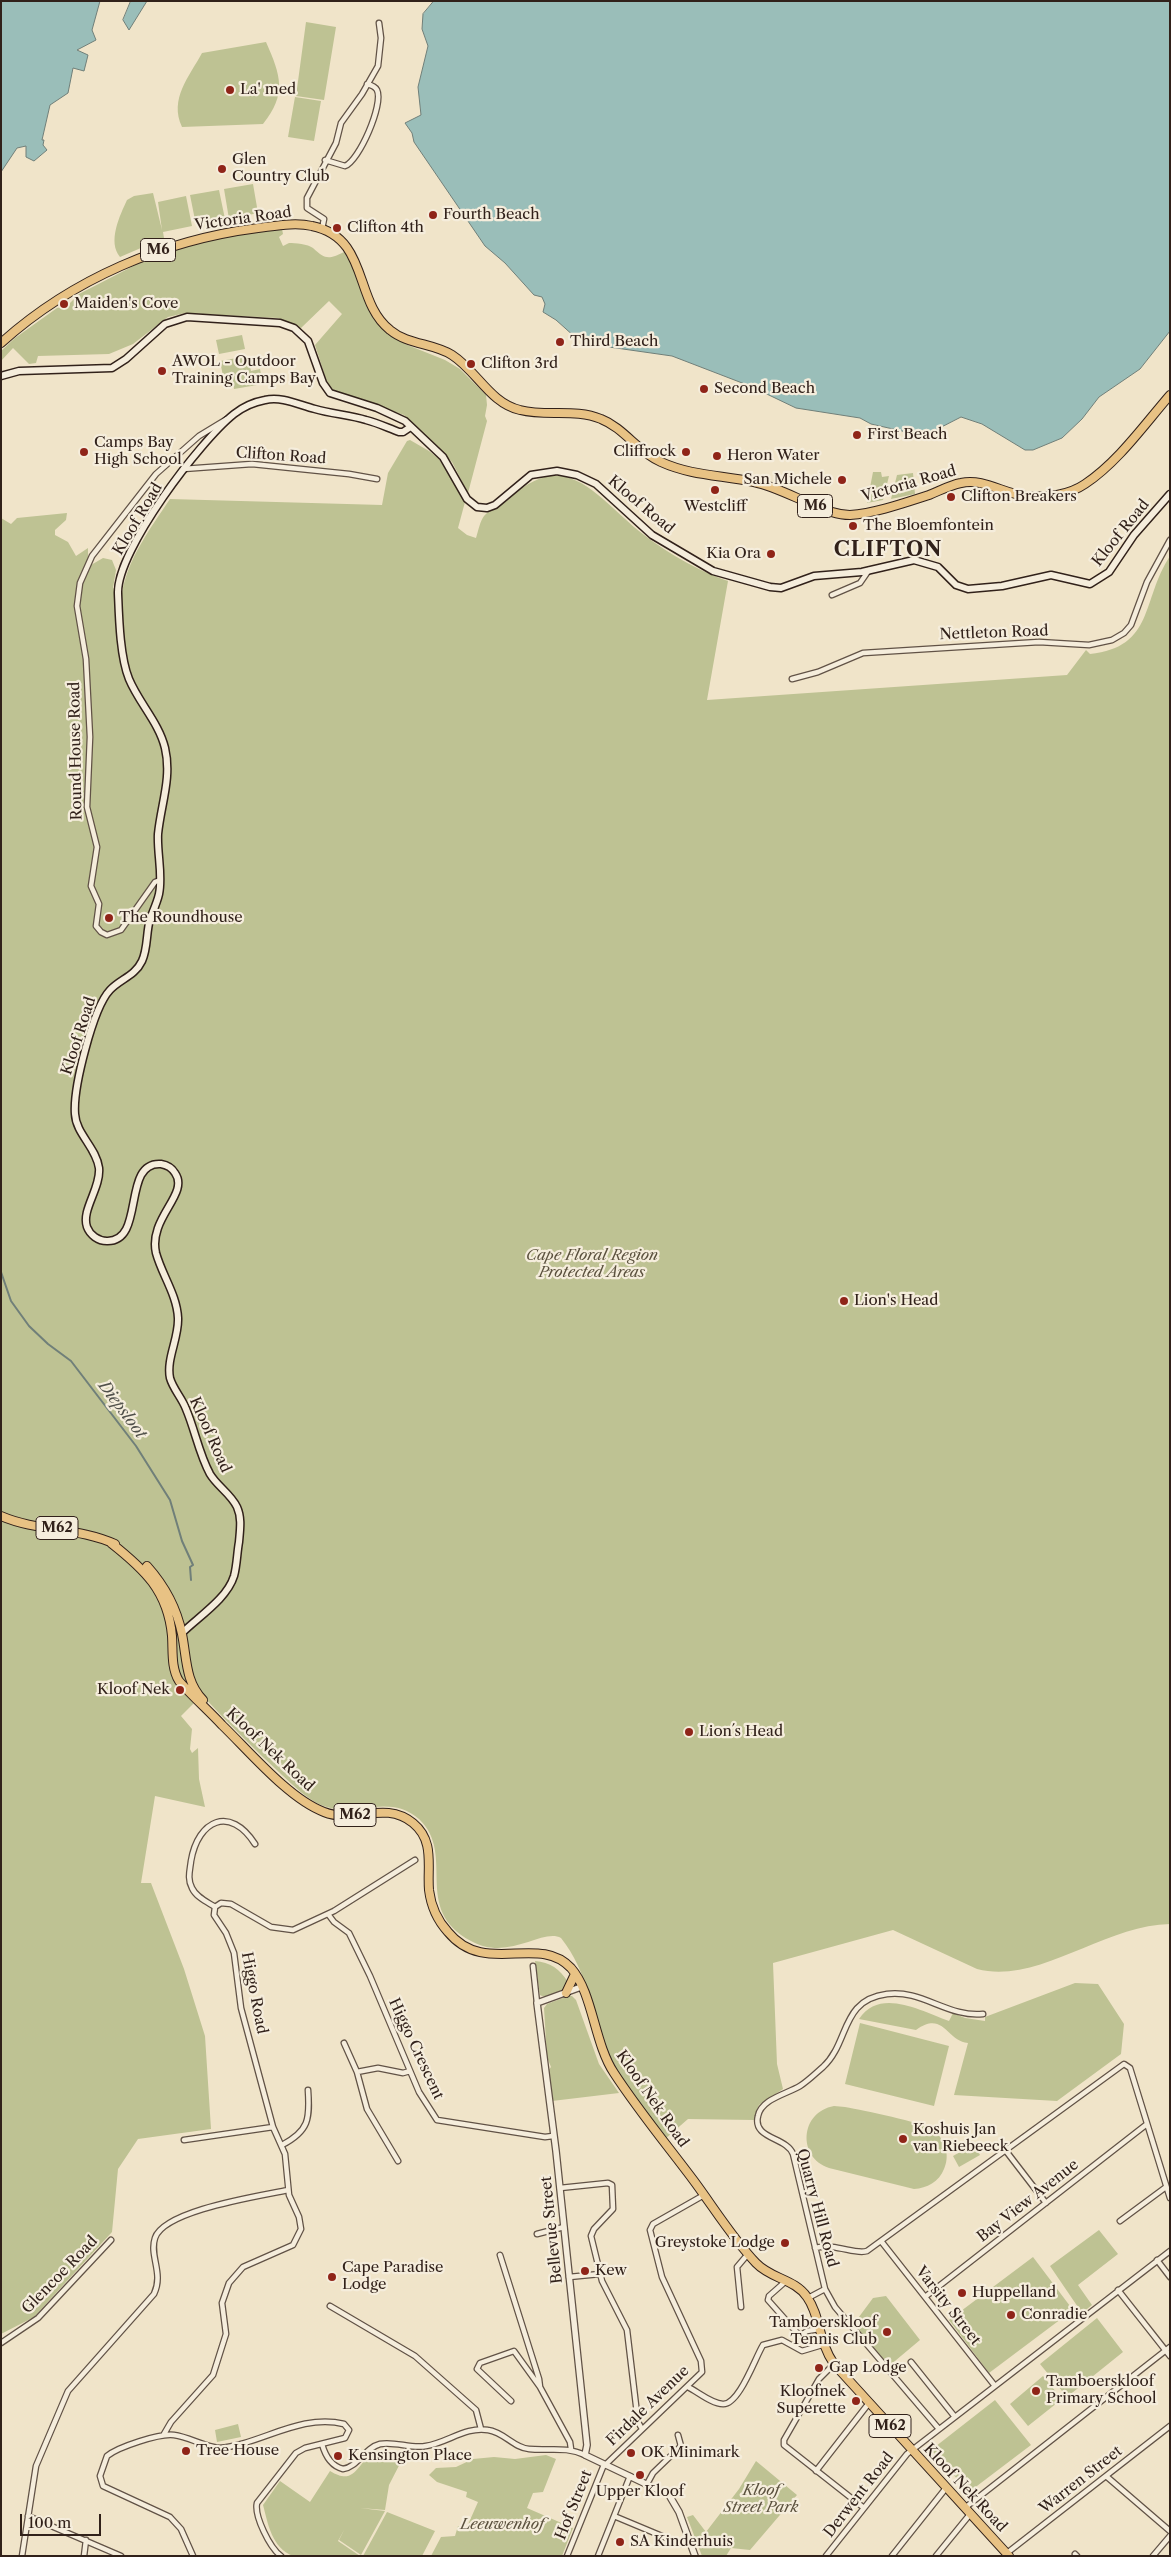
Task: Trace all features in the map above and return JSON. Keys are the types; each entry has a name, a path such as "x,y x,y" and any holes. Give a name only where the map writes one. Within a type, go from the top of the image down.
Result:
{"main road":[{"name":"Victoria Road","path":"1,343 33,318 71,294 148,253 207,236 241,230 295,224 322,228 340,239 350,251 376,314 390,331 411,341 451,354 495,397 508,406 540,413 574,412 598,417 618,428 643,451 665,464 691,473 764,484 838,514 854,514 898,504 966,482 986,484 1020,495 1032,496 1053,496 1073,490 1085,484 1099,473 1170,395"},
{"path":"1,376 19,371 112,368 126,359 159,329 179,319 191,317 276,322 292,327 306,339 323,383 330,392 394,415 405,422 409,428"},
{"name":"Kloof Road","path":"182,1633 231,1583 235,1571 240,1522 235,1504 210,1474 186,1408 170,1376 178,1314 156,1253 155,1240 159,1222 177,1194 179,1183 175,1173 168,1166 158,1164 148,1168 139,1179 125,1232 113,1241 105,1241 95,1237 88,1229 86,1218 98,1184 98,1165 94,1151 79,1129 75,1116 77,1079 100,1010 109,991 133,974 143,960 150,919 159,894 158,835 167,787 167,759 161,737 132,686 126,671 118,584 136,542 198,450 228,420 252,404 279,398 320,410 363,419 399,432 409,428 443,457 467,499 477,507 493,506 519,483 535,474 553,471 566,472 596,484 652,534 725,576 777,589 822,574 870,570 914,560 938,567 956,585 968,589 1002,586 1052,574 1090,584 1109,572 1134,534 1170,494"},
{"name":"M62","path":"1,1516 25,1524 83,1532 112,1543 136,1556 155,1575 176,1612 182,1633 186,1664"},
{"name":"M62","path":"112,1543 141,1566 156,1587 167,1611 174,1672"},
{"path":"173,1651 182,1633"},
{"path":"173,1651 178,1649 185,1652"},
{"path":"174,1672 182,1671 186,1664"},
{"name":"Kloof Nek Road","path":"186,1664 192,1687 214,1716"},
{"name":"Kloof Nek Road","path":"174,1672 184,1687 261,1764 303,1800 317,1809 342,1816 389,1812 412,1822 421,1832 427,1844 429,1888 433,1909 442,1926 457,1942 487,1954 502,1956 536,1952 553,1956 568,1966 575,1974 581,1987 598,2041 609,2066 748,2254 766,2272 801,2290 808,2298 822,2345 834,2364 1008,2554"},
{"path":"566,1993 575,1974"}],"street":[{"path":"322,228 322,216 310,211 306,201 325,160 336,143 345,116 360,97 378,63 381,38 379,23"},
{"path":"325,160 345,166 356,157 376,111 378,92 367,84"},
{"name":"Round House Road","path":"160,880 155,882 143,902 118,932 107,935 98,930 96,924 99,904 91,886 97,847 87,807 89,710 86,659 77,596 82,574 92,556 156,474 207,430 228,420"},
{"name":"Clifton Road","path":"184,469 252,464 356,474 377,479"},
{"name":"Nettleton Road","path":"792,679 818,672 857,654 871,652 1039,642 1089,645 1112,640 1124,634 1131,625 1147,582 1170,540"},
{"path":"832,595 860,584 870,570"},
{"path":"255,1844 237,1825 226,1821 210,1827 196,1840 189,1882 196,1894 215,1907 221,1903 231,1904 271,1927 287,1931 328,1914 415,1860"},
{"name":"Higgo Road","path":"164,2434 171,2422 213,2375 226,2334 222,2303 228,2283 243,2267 285,2250 299,2237 300,2220 288,2190 286,2154 273,2127 241,2008 234,1953 228,1938 214,1915 215,1907"},
{"name":"Higgo Crescent","path":"328,1914 334,1922 348,1933 370,1976 422,2098 440,2121 545,2137 553,2136"},
{"name":"Bellevue Street","path":"533,1966 588,2445 585,2454"},
{"path":"537,2003 581,1987"},
{"name":"Quarry Hill Road","path":"808,2298 825,2289 792,2151 788,2146 763,2132 757,2122 760,2110 771,2100 803,2084 824,2066 832,2056 851,2015 872,1998 898,1994 966,2015 983,2014"},
{"path":"344,2043 357,2072 367,2109 398,2161"},
{"path":"815,2248 831,2245 864,2252 1125,2064 1130,2068 1170,2198"},
{"path":"357,2072 378,2068 403,2073 410,2071"},
{"path":"282,2145 295,2138 306,2125 309,2114 308,2090"},
{"name":"Bay View Avenue","path":"925,2298 1147,2124"},
{"path":"184,2140 273,2127"},
{"path":"1006,2151 1046,2203"},
{"path":"560,2188 608,2183 612,2185 613,2209 593,2231 591,2236 600,2274 627,2330 638,2422 642,2429"},
{"path":"1120,2220 1166,2187"},
{"path":"22,2556 38,2461 65,2396 155,2291 158,2272 154,2245 157,2233 172,2221 187,2214 288,2190"},
{"name":"Firdale Avenue","path":"606,2464 700,2375 702,2365 662,2277 650,2230 653,2224 704,2195"},
{"path":"537,2234 564,2227"},
{"name":"Glencoe Road","path":"1,2343 38,2318 111,2240"},
{"name":"Varsity Street","path":"881,2241 994,2386"},
{"name":"Derwent Road","path":"826,2556 912,2450 1170,2251"},
{"path":"741,2307 737,2267 748,2254"},
{"path":"500,2255 539,2379 540,2388"},
{"path":"1157,2260 1170,2277"},
{"path":"569,2277 600,2274"},
{"path":"786,2281 769,2296 768,2300 800,2336 807,2331 818,2329"},
{"path":"825,2289 835,2307 939,2429"},
{"path":"1118,2290 1168,2349 1170,2356"},
{"path":"330,2306 415,2356 476,2410 481,2429"},
{"path":"688,2387 720,2404 728,2404 737,2397 764,2345 782,2340 802,2351 822,2345"},
{"path":"936,2556 968,2510 1168,2349"},
{"path":"511,2401 477,2369 478,2365 514,2351 540,2388 570,2442 571,2449"},
{"path":"911,2362 955,2416"},
{"path":"834,2364 819,2379 784,2440 786,2449 864,2508"},
{"path":"816,2470 869,2403"},
{"path":"193,2556 175,2520 107,2489 100,2479 102,2465 110,2453 164,2434 178,2435 208,2447 219,2448 287,2428 329,2423 344,2424 348,2427 345,2438 296,2452 257,2503 257,2512 269,2542 281,2556"},
{"name":"Warren Street","path":"1008,2554 1170,2426"},
{"path":"322,2444 324,2452 333,2464 342,2469 350,2467 369,2449 379,2444 424,2447 468,2431 481,2429 498,2432 527,2449 571,2449 666,2493 672,2498 695,2556"},
{"path":"647,2484 653,2473 681,2446 678,2435"},
{"name":"Hof Street","path":"567,2556 606,2464"},
{"path":"598,2556 630,2476"},
{"path":"1106,2476 1170,2531"},
{"path":"892,2556 946,2488"},
{"path":"28,2516 121,2556"},
{"path":"614,2516 681,2544 690,2542"},
{"path":"1153,2556 1170,2536"},
{"path":"84,2556 86,2540"}],"green space":[{"path":"306,22 336,27 324,100 296,96"},
{"name":"La' med","path":"266,42 275,65 279,85 276,103 263,124 182,127 179,117 179,98 182,88 202,53"},
{"path":"295,97 321,101 314,141 288,137"},
{"path":"253,184 258,213 229,219 224,189"},
{"path":"219,190 225,219 196,225 190,195"},
{"path":"153,193 162,230 158,202 186,196 192,226 163,232 164,238 120,257 116,251 115,236 118,221 127,200 134,196"},
{"path":"282,229 283,234 279,237 283,246 289,243 305,245 327,257 344,252 353,263 369,308 380,325 405,344 445,360 460,369 486,395 485,416 487,421 468,493 452,462 404,415 332,390 326,379 315,345 342,314 329,301 301,328 278,318 185,313 168,317 133,344 109,354 38,356 36,363 29,364 13,348 1,361 1,351 15,338 57,308 67,306 79,294 149,258 218,238"},
{"path":"242,335 245,349 219,354 216,340"},
{"path":"248,356 251,371 260,369 263,384 234,389 232,375 223,376 220,361"},
{"name":"Cape Floral Region Protected Areas","path":"410,440 439,459 465,502 458,528 467,535 476,538 484,516 529,484 547,477 563,476 593,491 639,531 670,553 705,572 728,581 707,700 1067,675 1086,650 1090,654 1111,650 1126,642 1136,632 1144,619 1161,573 1170,556 1170,1924 1145,1927 1047,1962 1024,1969 1000,1972 977,1969 893,1930 773,1963 777,2064 783,2089 759,2105 754,2120 688,2119 665,2139 613,2063 602,2037 584,1979 561,1938 553,1936 544,1937 511,1947 498,1948 471,1941 453,1928 443,1914 438,1898 435,1849 430,1833 419,1819 408,1811 396,1807 333,1809 321,1805 301,1792 241,1736 202,1695 181,1716 192,1729 190,1749 192,1753 198,1748 199,1779 205,1807 155,1796 141,1883 151,1883 184,1969 205,2036 211,2129 138,2139 118,2169 112,2232 34,2317 1,2334 1,518 11,524 17,518 67,513 66,520 55,530 55,535 68,542 76,556 88,548 88,562 91,565 103,558 112,560 116,570 113,588 122,593 129,568 135,556 170,499 382,505 388,473 407,441"},
{"path":"873,472 881,472 882,477 889,476 883,500 867,503"},
{"path":"913,473 915,494 891,499 897,475"},
{"path":"535,1961 550,1965 562,1973 568,1982 566,1985 552,1995 540,1995"},
{"path":"1075,1983 1098,1984 1124,2024 1121,2054 1057,2101 954,2095 968,2043 961,2041 944,2028 933,2023 916,2030 859,2019 868,2009 878,2004 889,2003 901,2004 949,2021 953,2013 965,2018 985,2021 985,2017"},
{"path":"572,1996 576,2000 599,2064 619,2093 552,2101 548,2071 551,2067 547,2057 544,2008 547,2004"},
{"path":"860,2023 949,2046 934,2106 845,2084"},
{"path":"834,2106 892,2117 927,2127 934,2131 946,2148 947,2159 942,2174 932,2184 914,2189 829,2168 819,2162 812,2155 808,2145 809,2125 814,2117 823,2110"},
{"path":"974,2144 980,2155 959,2167 953,2156"},
{"path":"1099,2230 1118,2254 1078,2285 1092,2305 1082,2313 1050,2266"},
{"name":"Conradie","path":"1033,2257 1073,2310 989,2373 949,2320"},
{"name":"Tamboerskloof Tennis Club","path":"886,2296 920,2340 889,2366 853,2325 873,2298"},
{"path":"1097,2318 1123,2352 1067,2397 1040,2364"},
{"path":"1043,2376 1062,2399 1028,2426 1010,2404"},
{"path":"995,2400 1031,2445 969,2492 931,2450"},
{"path":"238,2424 241,2437 217,2442 215,2430"},
{"path":"386,2450 406,2452 389,2485 385,2510 360,2508 385,2511 361,2555 339,2540 344,2530 338,2541 360,2556 293,2556 280,2547 272,2535 263,2505 280,2481 310,2502 330,2471 339,2475 351,2475 368,2457 374,2453"},
{"name":"Leeuwenhof","path":"546,2455 556,2459 543,2492 533,2493 527,2508 573,2528 562,2556 431,2556 441,2537 455,2536 458,2526 466,2529 478,2502 466,2497 467,2492 437,2482 429,2475 436,2468 456,2467 473,2459 494,2457 515,2459"},
{"name":"Kloof Street Park","path":"756,2461 797,2495 750,2550 731,2548 726,2556 702,2556 687,2517 693,2515 706,2532 739,2489"},
{"path":"387,2512 435,2531 422,2556 363,2556"}],"water":[{"path":"1,1 100,1 92,30 96,40 77,50 88,55 84,71 73,68 68,93 50,105 42,140 44,140 43,145 47,150 34,161 26,157 26,146 17,148 1,172"},
{"path":"131,1 147,1 129,30 123,20"},
{"path":"434,1 1170,1 1170,331 1140,369 1099,397 1082,419 1062,438 1033,450 1025,450 982,424 961,417 924,436 871,424 860,418 796,408 750,386 672,356 595,345 575,337 556,320 543,312 545,304 542,297 534,295 505,263 485,246 414,142 412,133 405,123 421,115 418,87 428,46 422,29 423,14"}],"waterway":[{"name":"Diepsloot","path":"1,1272 11,1301 29,1326 48,1344 71,1361 136,1446 170,1500 182,1541 193,1565 190,1567 191,1580"}],"place":[{"name":"La' med","path":"230,90"},
{"name":"Glen Country Club","path":"222,169"},
{"name":"Fourth Beach","path":"433,215"},
{"name":"Clifton 4th","path":"337,228"},
{"name":"Maiden's Cove","path":"64,304"},
{"name":"Third Beach","path":"560,342"},
{"name":"Clifton 3rd","path":"471,364"},
{"name":"AWOL - Outdoor Training Camps Bay","path":"162,371"},
{"name":"Second Beach","path":"704,389"},
{"name":"First Beach","path":"857,435"},
{"name":"Camps Bay High School","path":"84,452"},
{"name":"Cliffrock","path":"686,452"},
{"name":"Heron Water","path":"717,456"},
{"name":"San Michele","path":"842,480"},
{"name":"Westcliff","path":"715,490"},
{"name":"Clifton Breakers","path":"951,497"},
{"name":"The Bloemfontein","path":"853,526"},
{"name":"Kia Ora","path":"771,554"},
{"name":"The Roundhouse","path":"109,918"},
{"name":"Lion's Head","path":"844,1301"},
{"name":"Kloof Nek","path":"180,1690"},
{"name":"Lion´s Head","path":"689,1732"},
{"name":"Koshuis Jan van Riebeeck","path":"903,2139"},
{"name":"Greystoke Lodge","path":"785,2243"},
{"name":"Kew","path":"585,2271"},
{"name":"Cape Paradise Lodge","path":"332,2277"},
{"name":"Huppelland","path":"962,2293"},
{"name":"Conradie","path":"1011,2315"},
{"name":"Tamboerskloof Tennis Club","path":"887,2332"},
{"name":"Gap Lodge","path":"819,2368"},
{"name":"Tamboerskloof Primary School","path":"1036,2391"},
{"name":"Kloofnek Superette","path":"856,2401"},
{"name":"Tree House","path":"186,2451"},
{"name":"OK Minimark","path":"631,2453"},
{"name":"Kensington Place","path":"338,2456"},
{"name":"Upper Kloof","path":"640,2475"},
{"name":"SA Kinderhuis","path":"620,2542"}],"district":[{"name":"CLIFTON","path":"888,550"}]}
